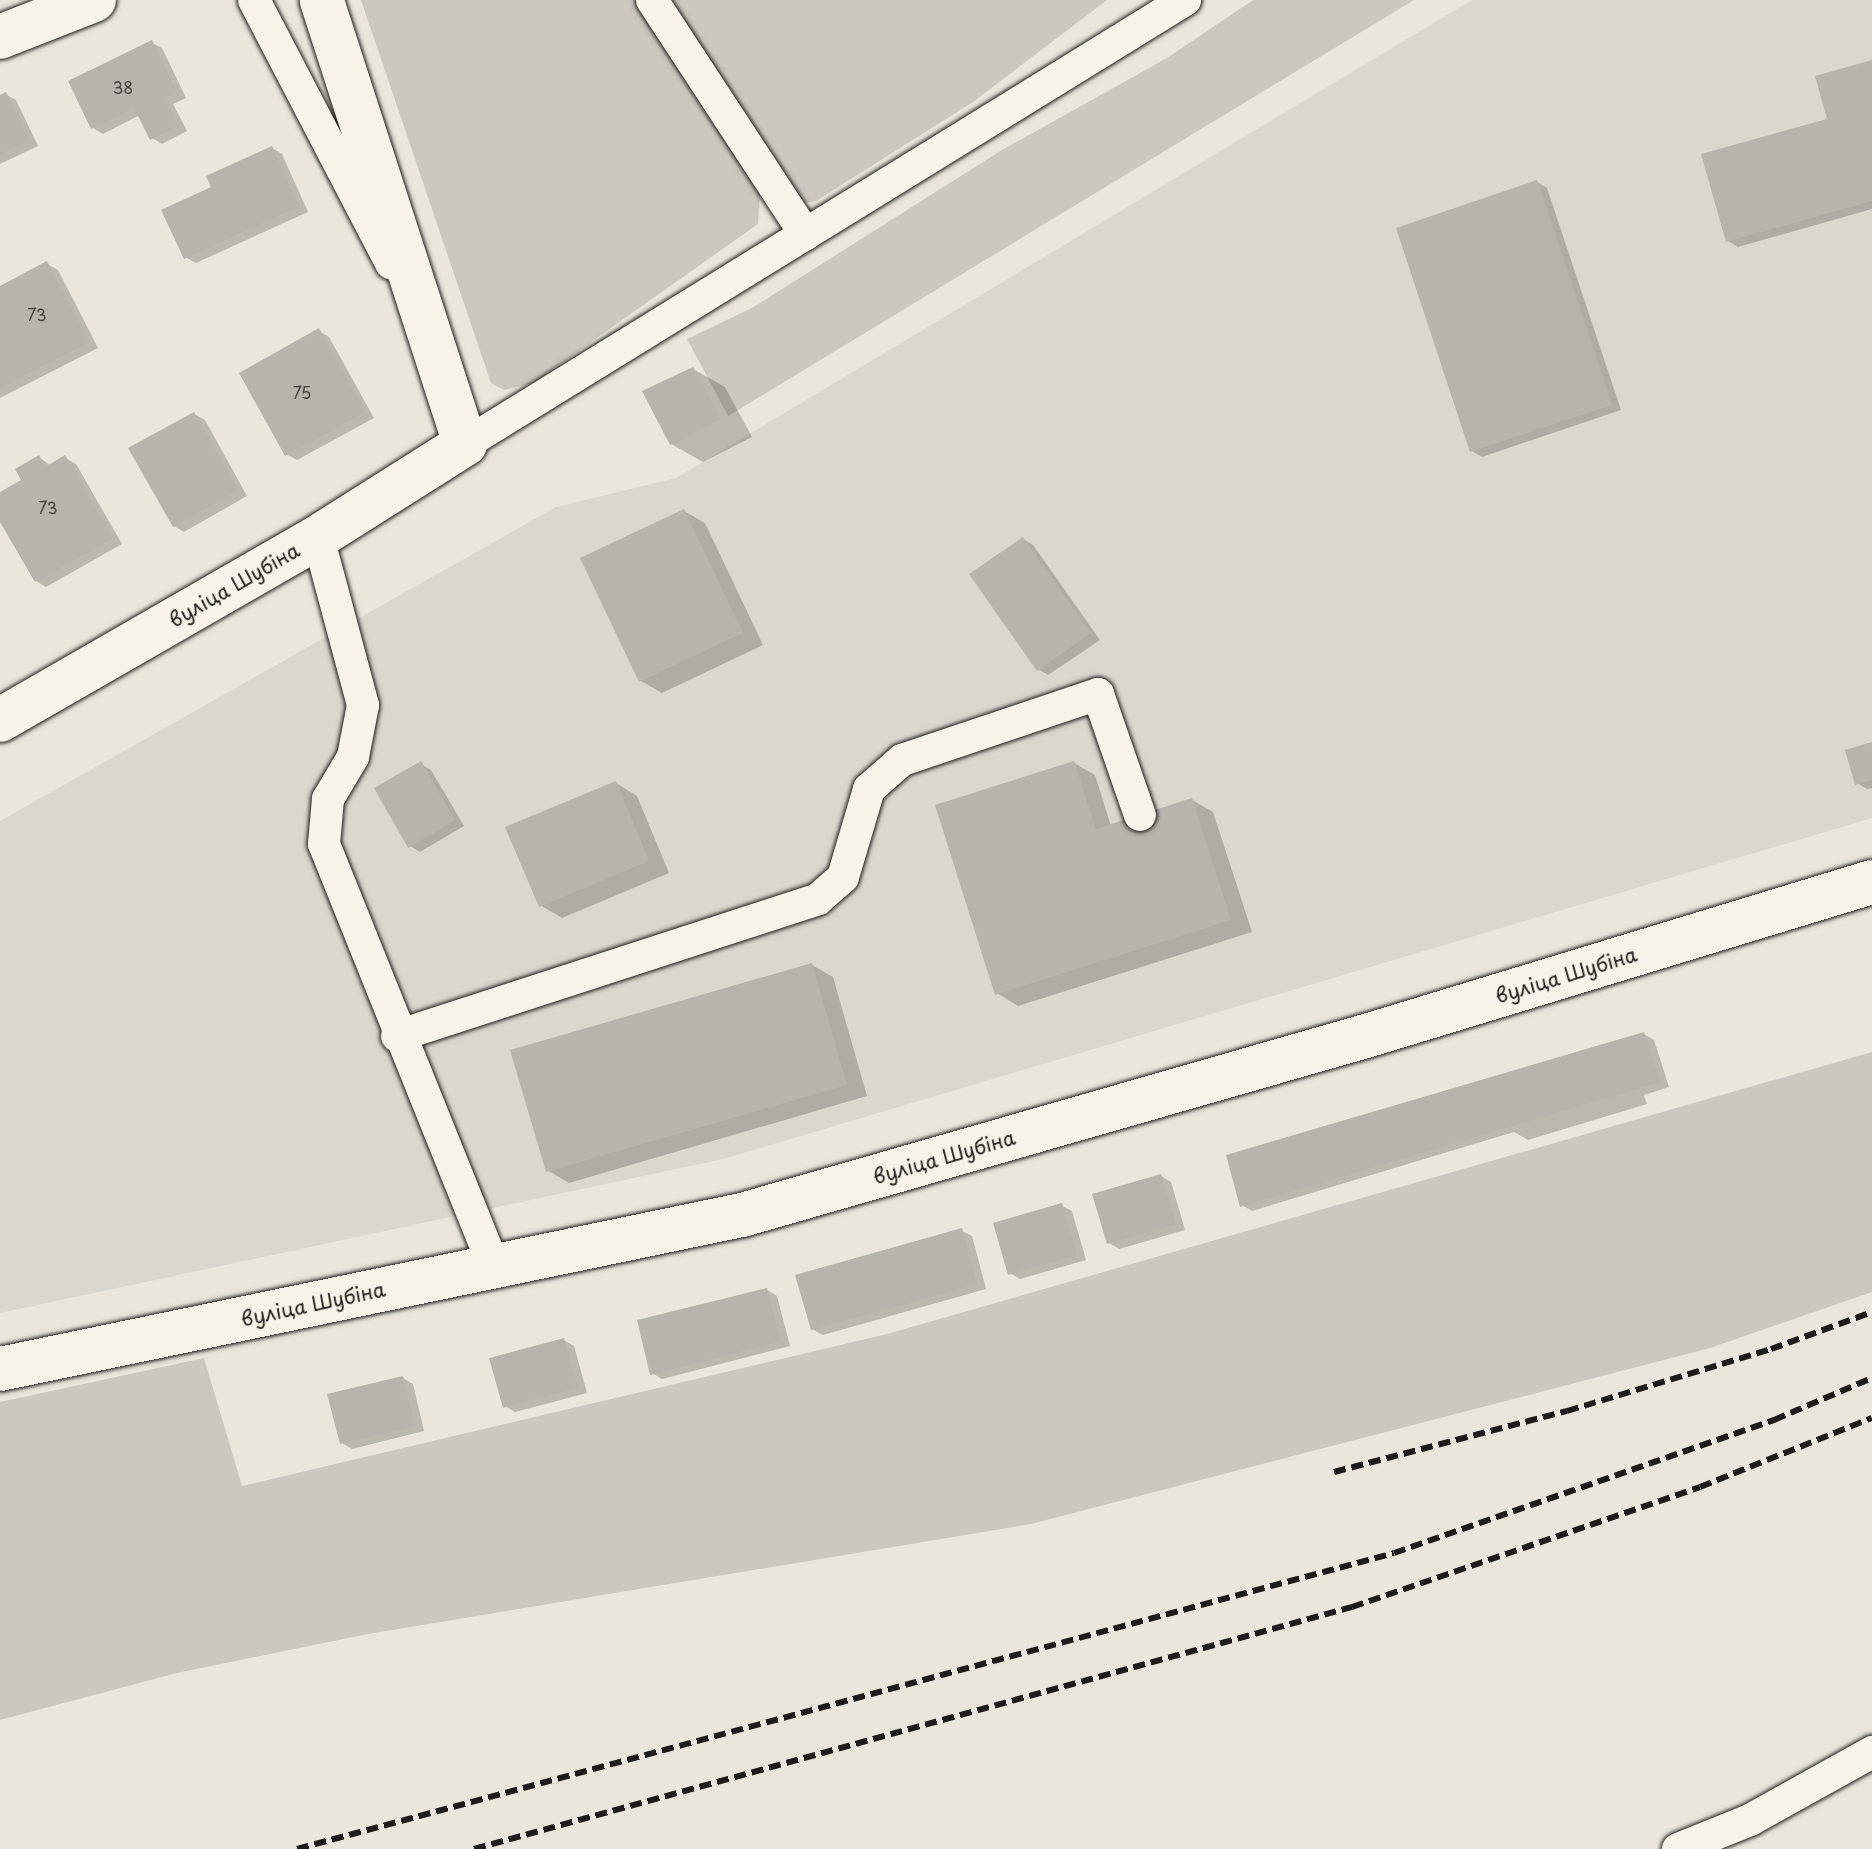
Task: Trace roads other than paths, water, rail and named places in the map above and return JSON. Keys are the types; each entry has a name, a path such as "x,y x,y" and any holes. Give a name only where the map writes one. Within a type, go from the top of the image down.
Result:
{"street":[{"path":"0,37 94,0"},
{"path":"322,0 465,444"},
{"name":"вуліца Шубіна","path":"0,720 318,537 465,444"},
{"name":"вуліца Шубіна","path":"0,1369 757,1210 1366,1036 1872,882"}],"lane":[{"path":"254,0 432,341"},
{"path":"652,0 805,234"},
{"path":"465,444 1185,0"},
{"path":"318,537 363,705 353,757 328,799 324,844 397,1036 494,1266"},
{"path":"397,1036 818,899 843,877 869,789 902,760 1098,694 1140,815"},
{"path":"1678,1849 1750,1820 1872,1752"}],"railway":[{"path":"1334,1472 1567,1411 1771,1349 1872,1312"},
{"path":"297,1849 1394,1553 1774,1420 1872,1378"},
{"path":"474,1849 1352,1607 1700,1487 1872,1418"}]}
